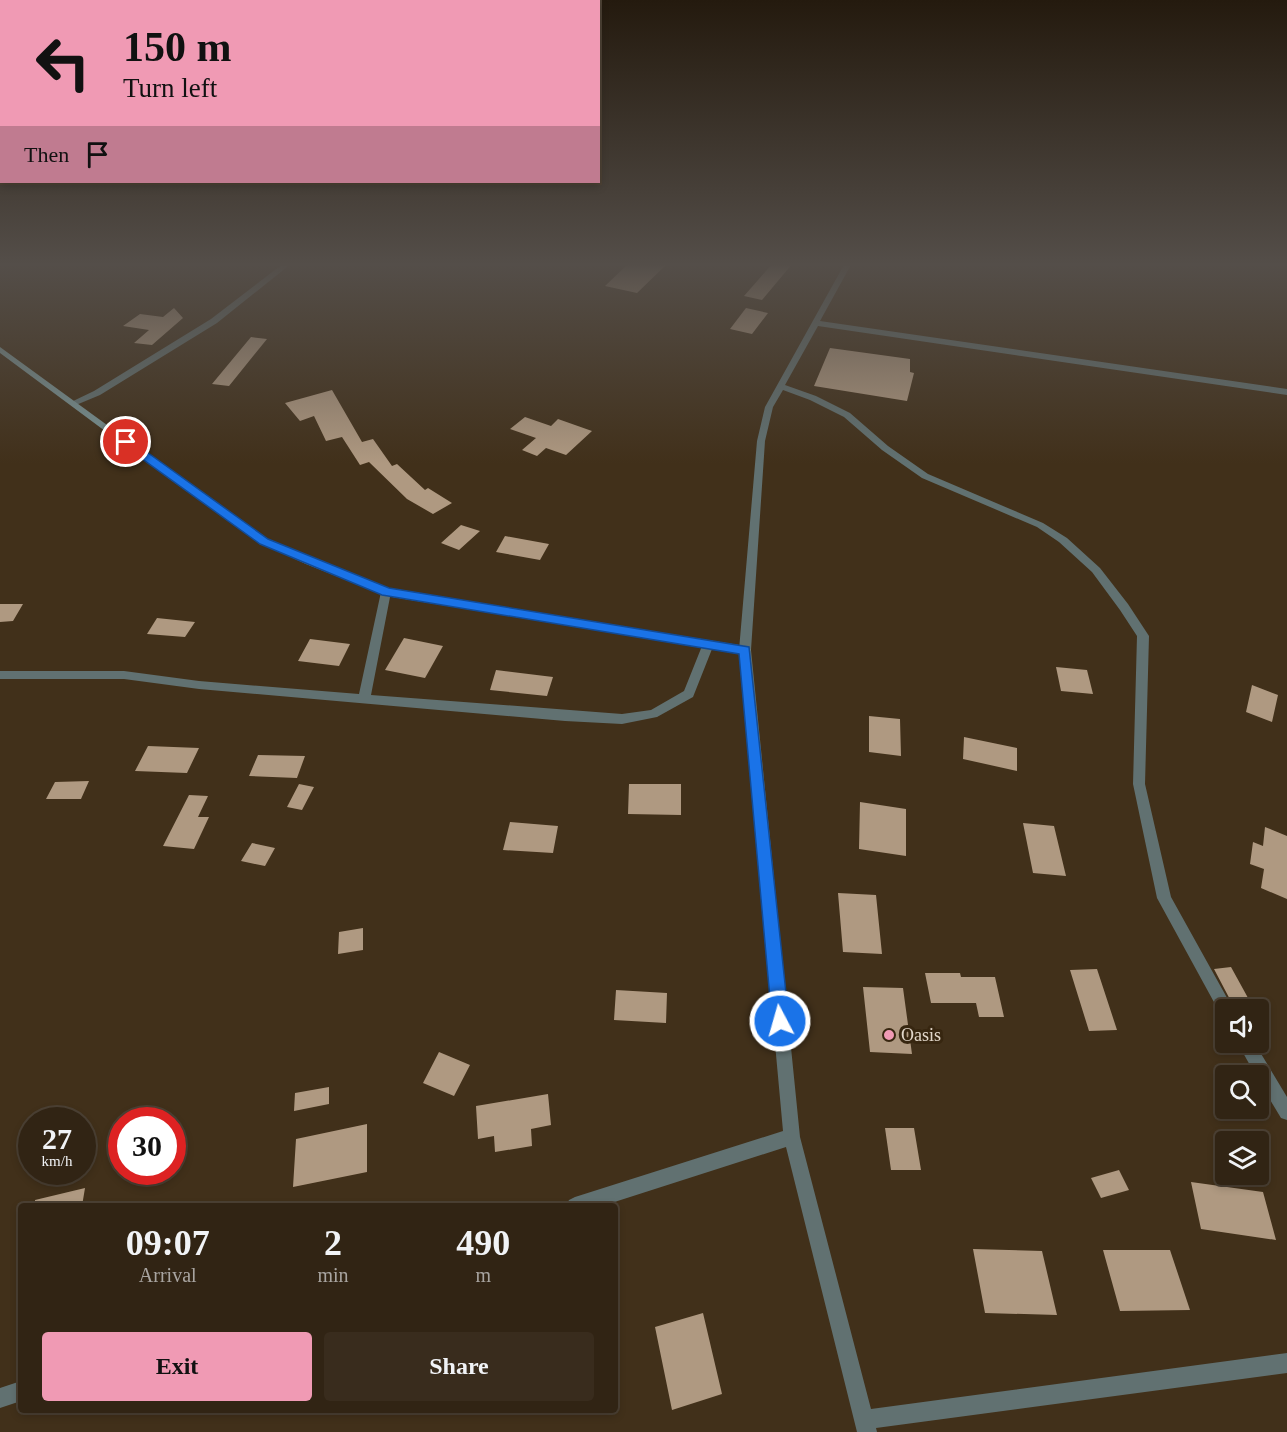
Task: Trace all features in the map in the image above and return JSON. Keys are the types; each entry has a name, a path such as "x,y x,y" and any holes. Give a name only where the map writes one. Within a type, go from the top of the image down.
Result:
{"main road":[{"path":"0,349 264,541 386,592 745,650"}],"street":[{"path":"73,403 97,393 200,330"},
{"path":"811,330 769,406 761,441 745,650 792,1137 865,1426 1287,1363"},
{"path":"862,330 1287,392"},
{"path":"779,386 813,398 847,415 885,448 925,476 1040,525 1056,535 1096,570 1124,607 1143,636 1139,784 1164,898 1220,999"},
{"path":"364,698 386,592"},
{"path":"0,675 124,675 199,685 565,716 622,718 653,714 689,694 708,644"},
{"path":"1252,1053 1287,1112"},
{"path":"584,1203 792,1137"},
{"path":"0,1398 18,1392"}],"building":[{"path":"149,330 169,330 152,345 134,343"},
{"path":"734,330 755,330 752,334"},
{"path":"251,337 267,339 229,386 212,384"},
{"path":"830,348 910,359 910,372 914,373 907,401 814,386"},
{"path":"332,390 362,442 373,439 392,466 397,464 425,490 428,488 452,503 433,514 407,499 369,462 360,465 342,437 326,441 314,416 300,421 285,403"},
{"path":"525,417 551,426 558,419 592,431 566,455 546,448 537,456 522,450 536,438 510,429"},
{"path":"461,525 480,531 459,550 441,543"},
{"path":"505,536 549,544 540,560 496,552"},
{"path":"0,604 23,604 13,621 0,622"},
{"path":"157,618 195,622 185,637 147,634"},
{"path":"404,638 443,646 425,678 385,670"},
{"path":"310,639 350,644 339,666 298,661"},
{"path":"1056,667 1087,670 1093,694 1061,691"},
{"path":"496,670 553,677 547,696 490,690"},
{"path":"1252,685 1278,695 1272,722 1246,712"},
{"path":"869,716 900,719 901,756 869,752"},
{"path":"964,737 1017,748 1017,771 963,759"},
{"path":"148,746 199,748 187,773 135,771"},
{"path":"258,755 305,756 297,778 249,776"},
{"path":"89,781 81,799 46,799 55,782"},
{"path":"299,784 314,787 302,810 287,807"},
{"path":"629,784 681,784 681,815 628,814"},
{"path":"189,795 208,796 198,817 209,817 194,849 163,846"},
{"path":"860,802 906,809 906,856 859,849"},
{"path":"510,822 558,826 553,853 503,850"},
{"path":"1023,823 1054,826 1066,876 1033,873"},
{"path":"1265,827 1287,836 1287,899 1261,888 1264,869 1250,864 1253,842 1263,846"},
{"path":"252,843 275,848 265,866 241,861"},
{"path":"838,893 876,895 882,954 843,952"},
{"path":"363,928 363,950 338,954 339,932"},
{"path":"1231,967 1249,999 1230,999 1214,969"},
{"path":"1097,969 1117,1030 1089,1031 1070,970"},
{"path":"925,973 960,973 961,977 995,977 1004,1017 979,1017 976,1003 931,1003"},
{"name":"Oasis","path":"863,987 903,988 912,1054 870,1052"},
{"path":"616,990 667,993 666,1023 614,1020"},
{"path":"439,1052 470,1065 454,1096 423,1083"},
{"path":"329,1087 329,1104 294,1111 295,1093"},
{"path":"548,1094 551,1125 531,1129 532,1146 495,1152 494,1136 478,1139 476,1106"},
{"path":"367,1124 367,1172 293,1187 296,1139"},
{"path":"885,1128 914,1128 921,1170 891,1170"},
{"path":"1119,1170 1129,1190 1101,1198 1091,1178"},
{"path":"1191,1182 1263,1192 1276,1240 1201,1229"},
{"path":"85,1188 82,1203 35,1203 35,1200"},
{"path":"973,1249 1042,1251 1057,1315 985,1313"},
{"path":"1103,1250 1170,1250 1190,1310 1120,1311"},
{"path":"703,1313 722,1394 672,1410 655,1327"}],"place":[{"name":"Oasis","path":"889,1035"}],"route":[{"path":"126,442 264,541 386,592 745,650 780,1021"}]}
